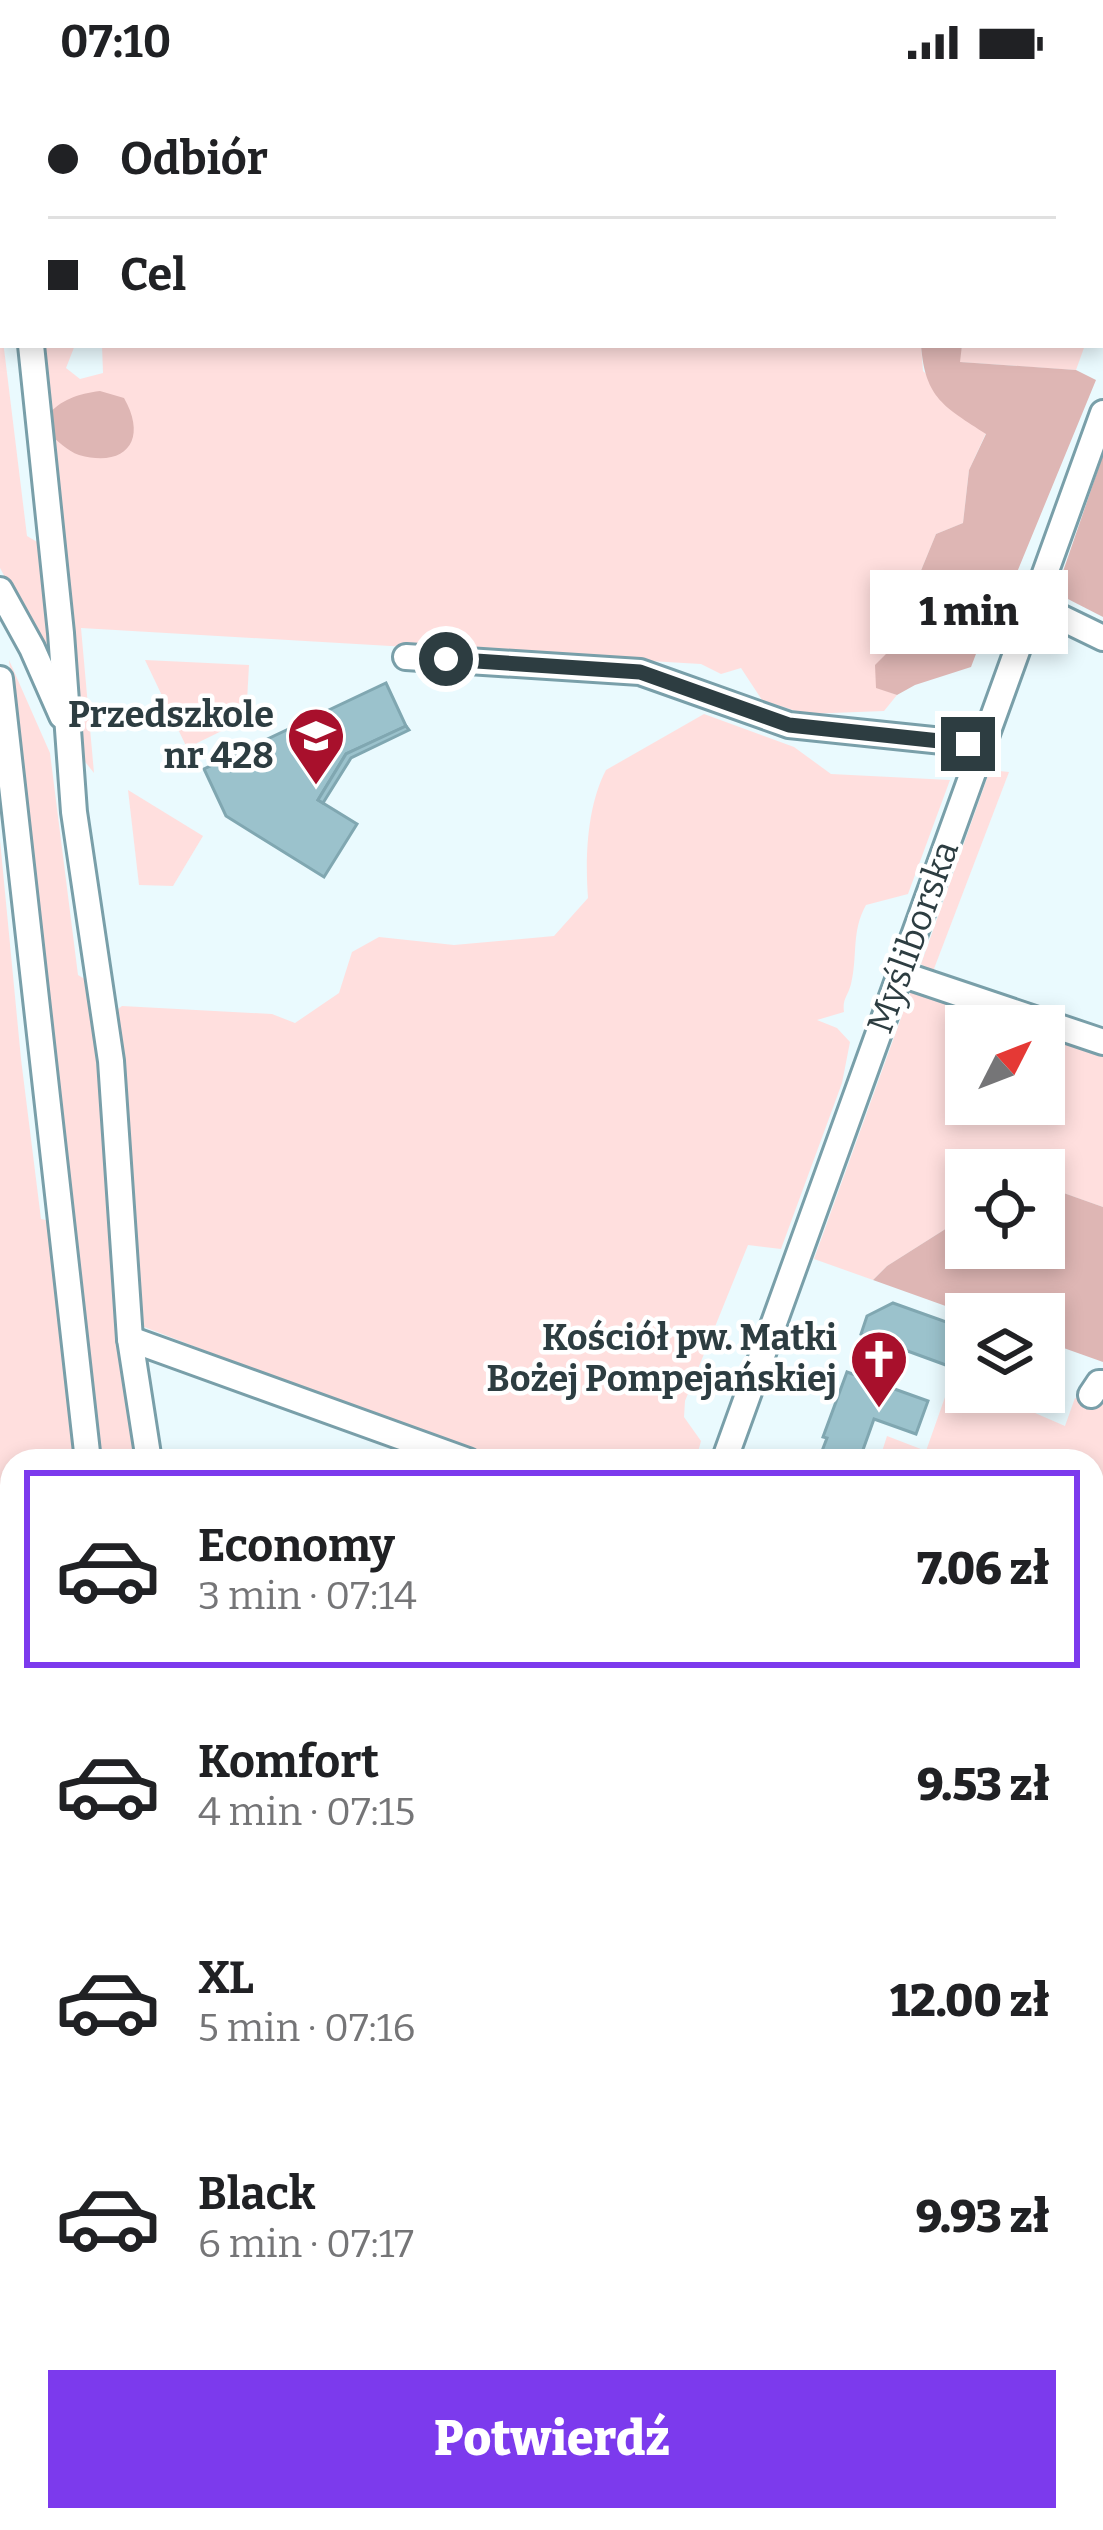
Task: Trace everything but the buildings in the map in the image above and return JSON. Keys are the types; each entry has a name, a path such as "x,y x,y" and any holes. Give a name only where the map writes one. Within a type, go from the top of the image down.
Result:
{"street":[{"path":"31,348 74,812 111,1061 130,1339 147,1449"},
{"name":"Myśliborska","path":"735,1449 1103,412"},
{"path":"0,590 70,734"},
{"path":"1033,604 1103,638"},
{"path":"406,656 640,672 789,725 981,745"},
{"path":"0,679 87,1449"},
{"path":"901,974 1103,1042"},
{"path":"130,1339 435,1449"}],"shaded area":[{"path":"0,348 4,348 27,536 44,546 62,693 45,656 44,641 0,568"},
{"path":"43,348 74,348 66,368 80,379 103,373 102,348 921,348 923,371 986,433 969,470 963,523 936,534 913,590 889,613 900,640 876,687 897,695 884,711 805,714 762,700 741,668 721,674 701,664 81,628 94,773 82,758"},
{"path":"921,348 962,348 960,362 1076,370 1096,380 1006,599 979,618 979,646 971,667 897,695 876,688 875,665 900,640 888,614 913,590 936,534 963,523 969,470 986,434 940,400"},
{"path":"961,348 1084,348 1076,370 959,362"},
{"path":"100,391 124,398 134,426 133,438 120,454 79,455 47,432 46,417 70,398"},
{"path":"1103,455 1103,617 1064,597 1058,586"},
{"path":"9,660 50,753 78,975 93,984 114,1012 122,1006 272,1014 295,1023 339,993 352,952 379,937 454,945 554,936 588,898 589,832 606,770 704,714 794,747 831,774 950,780 908,894 866,905 861,915 844,1012 817,1020 837,1028 850,1042 842,1083 781,1249 748,1245 685,1401 684,1417 701,1441 699,1449 473,1449 431,1438 121,1318 139,1449 95,1449"},
{"path":"145,660 249,665 246,719 187,748"},
{"path":"990,770 1009,772 932,974 921,964"},
{"path":"128,790 203,836 173,886 139,885"},
{"path":"0,840 41,1219 50,1221 78,1449 0,1449"},
{"path":"924,988 970,1005 945,1005 945,1125 1065,1125 1065,1039 1103,1053 1103,1207 1065,1193 1065,1149 945,1149 945,1229 873,1280 814,1259 910,993"},
{"path":"1065,1193 1103,1207 1103,1362 1065,1348 1065,1293 945,1293 945,1306 873,1280 945,1229 945,1269 1065,1269"},
{"path":"945,1397 945,1413 1035,1413 1065,1426 1075,1398 1096,1405 1103,1402 1103,1449 927,1449"},
{"path":"887,1436 921,1449 883,1449"}],"place":[{"name":"Przedszkole nr 428","path":"316,787"},
{"name":"Kościół pw. Matki Bożej Pompejańskiej","path":"879,1410"}],"route":[{"path":"446,659 640,672 789,725 968,744"}]}
